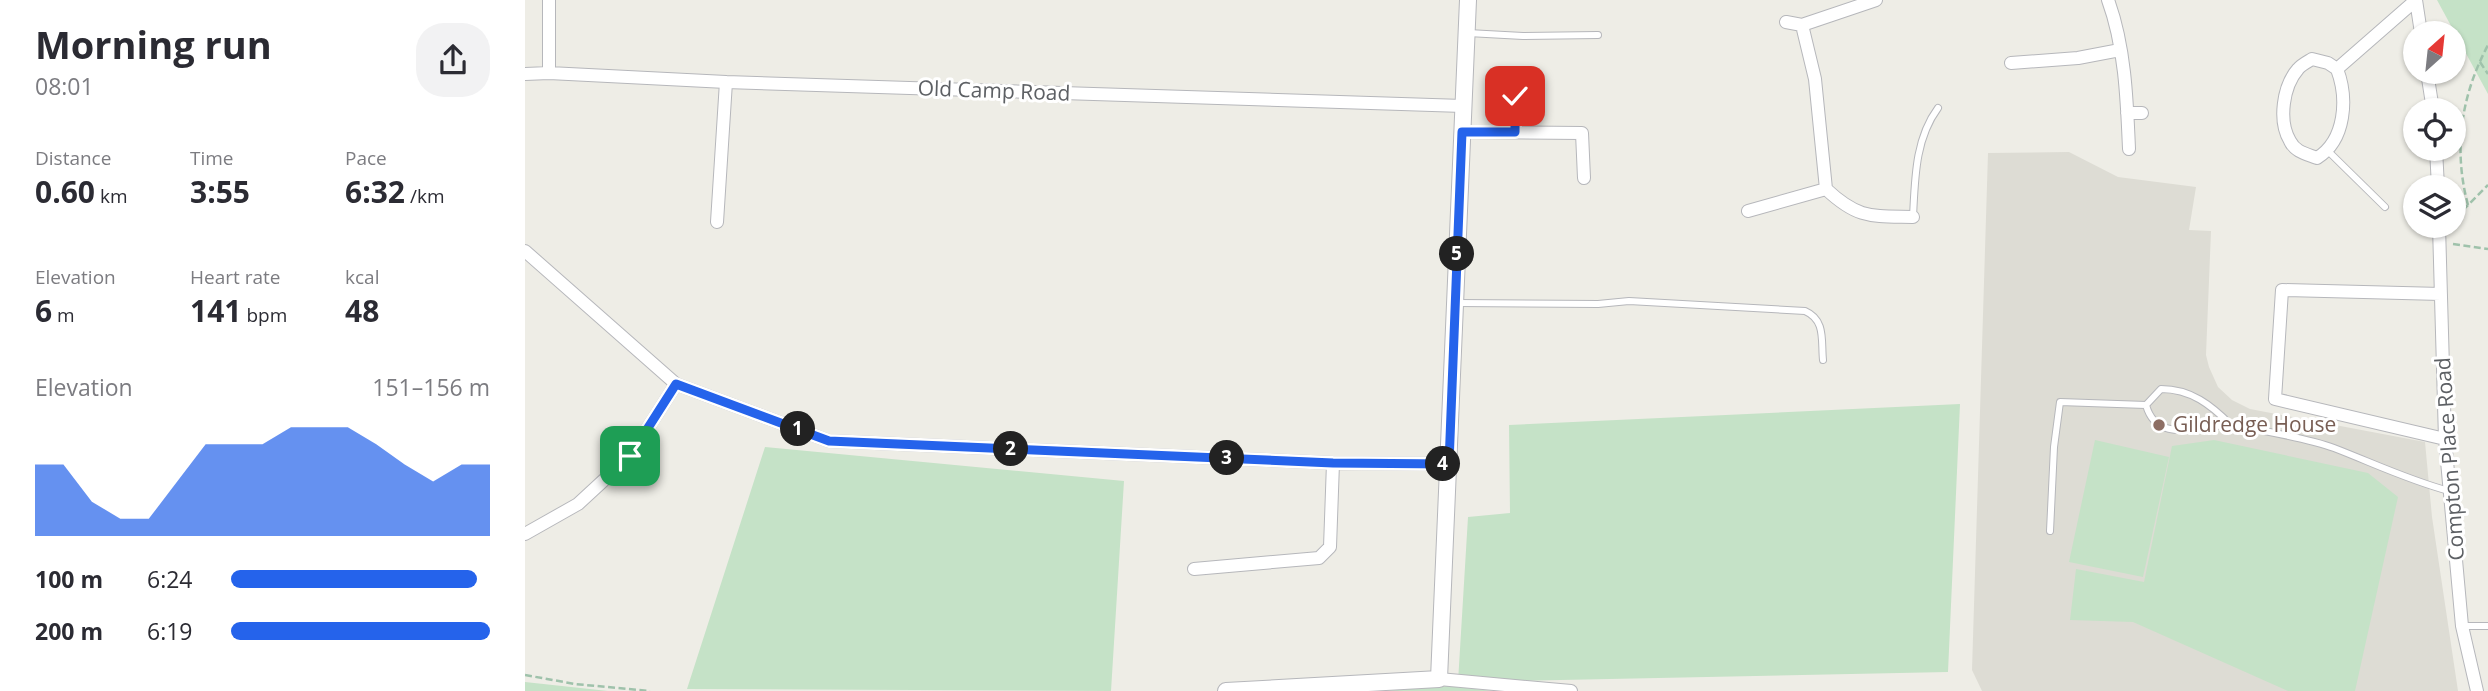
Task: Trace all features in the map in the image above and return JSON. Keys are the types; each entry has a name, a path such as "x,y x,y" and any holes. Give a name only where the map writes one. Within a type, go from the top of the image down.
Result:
{"street":[{"path":"549,0 549,73"},
{"path":"1439,679 1468,0"},
{"path":"1786,22 1802,25 1877,0"},
{"path":"2108,0 2116,22 2120,50 2129,149"},
{"path":"2416,0 2419,21"},
{"path":"2337,69 2416,0"},
{"path":"1802,25 1815,79 1826,189 1843,206 1866,216 1913,216"},
{"path":"2011,63 2067,59 2120,50"},
{"path":"2312,59 2328,62 2337,69 2343,83 2338,135 2328,151 2317,158 2301,152 2290,141 2283,109 2289,85 2299,68 2312,59"},
{"name":"Old Camp Road","path":"525,74 1463,106"},
{"path":"717,222 726,82"},
{"path":"2127,113 2142,113"},
{"path":"1462,132 1582,132 1584,178"},
{"path":"1748,211 1826,189"},
{"name":"Compton Place Road","path":"2440,238 2445,439 2449,491 2462,626 2477,691"},
{"path":"525,253 676,384 829,441 1333,463 1449,464"},
{"path":"2441,294 2282,290 2275,399 2445,439"},
{"path":"525,534 578,504 630,456 676,384"},
{"path":"1194,569 1319,558 1331,547 1333,463"},
{"path":"1226,691 1439,679 1571,691"}],"lane":[{"path":"1467,33 1523,36 1598,35"},
{"path":"1504,71 1504,81 1515,96 1515,132"},
{"path":"1913,216 1919,153 1930,118 1938,108"},
{"path":"2328,151 2385,207"},
{"path":"1455,303 1629,301 1805,311 1816,317 1820,325 1823,360"},
{"path":"2146,405 2161,388 2182,391 2213,407 2231,425"},
{"path":"2050,531 2054,447 2060,402 2146,405"},
{"path":"2146,405 2153,422 2163,428 2189,429 2231,425 2331,447 2411,480 2449,491"},
{"path":"2462,626 2488,626"}],"path":[{"path":"2488,46 2480,61 2462,117 2460,176 2468,205 2488,185"},
{"path":"2480,61 2488,75"},
{"path":"2440,241 2488,249"},
{"path":"525,675 575,684 650,691"}],"shaded area":[{"name":"Gildredge House","path":"2069,152 2118,177 2196,187 2189,230 2211,231 2206,355 2218,387 2232,400 2250,409 2425,442 2432,517 2458,691 1982,691 1972,670 1988,153"}],"green space":[{"path":"2437,0 2488,0 2488,94 2466,53 2466,21 2448,21"},
{"path":"1960,404 1948,672 1458,682 1468,517 1510,513 1509,425"},
{"path":"2095,440 2169,457 2143,577 2069,562"},
{"path":"2214,440 2368,473 2398,497 2355,691 2288,691 2133,622 2070,620 2076,569 2144,582 2172,446"},
{"path":"765,447 1124,481 1111,691 687,689"},
{"path":"525,682 608,691 525,691"},
{"path":"1447,686 1493,691 1385,691"}],"place":[{"name":"Gildredge House","path":"2159,425"}],"route":[{"path":"630,456 676,384 829,441 1333,463 1449,464 1462,132 1515,132 1515,96"}]}
